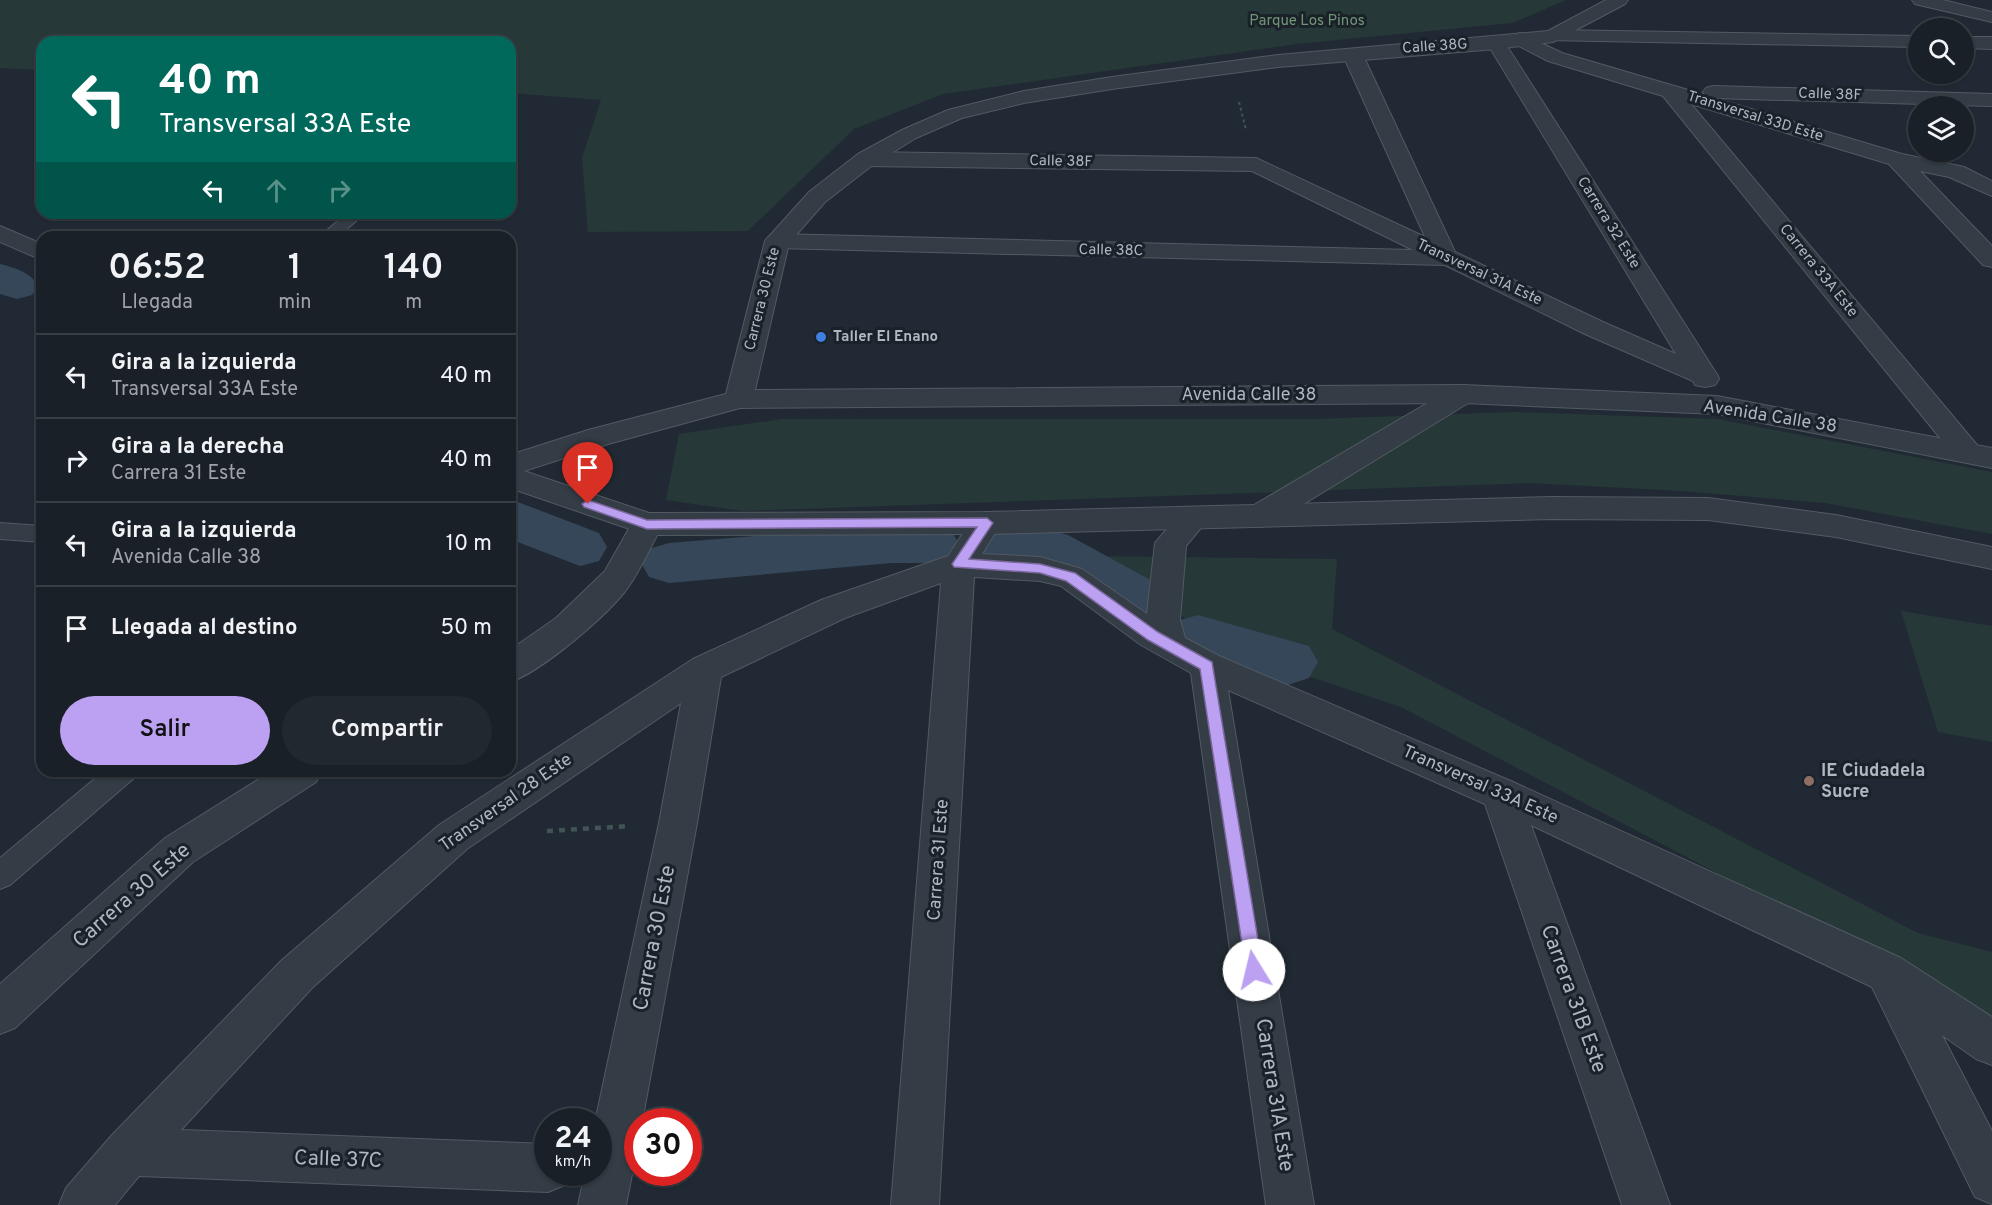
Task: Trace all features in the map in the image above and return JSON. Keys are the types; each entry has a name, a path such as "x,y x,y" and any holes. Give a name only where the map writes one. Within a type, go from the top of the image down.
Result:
{"street":[{"path":"1553,36 1619,0"},
{"path":"1921,0 1992,18"},
{"name":"Calle 38G","path":"956,114 1024,97 1112,82 1352,53 1496,43 1553,36 1908,42"},
{"name":"Transversal 33D Este","path":"1520,39 1555,57 1897,159 1956,172 1992,189"},
{"name":"Carrera 32 Este","path":"1496,43 1704,376 1717,405"},
{"path":"1974,43 1992,43"},
{"path":"1352,53 1446,258"},
{"name":"Calle 38F","path":"1669,90 1992,100"},
{"name":"Carrera 33A Este","path":"1669,90 1979,455"},
{"name":"Carrera 30 Este","path":"739,399 777,242 817,197 866,159 909,134 956,114"},
{"name":"Calle 38F","path":"866,159 1256,165"},
{"path":"1897,159 1992,260"},
{"name":"Transversal 31A Este","path":"1256,165 1446,258 1704,376"},
{"path":"1956,172 1992,173"},
{"path":"0,233 36,250"},
{"name":"Calle 38C","path":"777,242 1446,258"},
{"path":"1260,516 1463,394"},
{"name":"Avenida Calle 38","path":"516,463 598,437 739,399 1463,394 1717,405 1979,455"},
{"path":"516,479 647,524 987,523 1551,508 1708,509 1836,526 1992,558"},
{"path":"1170,645 1163,620 1171,543 1194,518"},
{"path":"959,564 987,523"},
{"path":"516,664 568,627 618,579 647,524"},
{"name":"Transversal 33A Este","path":"959,564 1040,568 1071,577 1153,636 1207,666 1500,793 1886,972 1992,1042"},
{"name":"Transversal 28 Este","path":"83,1205 129,1152 297,974 453,837 705,669 833,609 959,564"},
{"name":"Carrera 31 Este","path":"915,1205 959,564"},
{"name":"Carrera 31A Este","path":"1207,666 1290,1205"},
{"name":"Carrera 30 Este","path":"612,1139 678,823 705,669"},
{"name":"Carrera 30 Este","path":"0,1013 179,850 294,777"},
{"name":"Carrera 31B Este","path":"1500,793 1646,1205"},
{"path":"1886,972 1992,1180"},
{"name":"Calle 37C","path":"129,1152 534,1167"}],"lane":[{"path":"335,231 350,219"},
{"path":"0,531 36,534"},
{"path":"0,876 116,777"}],"path":[{"path":"1229,68 1256,165"},
{"path":"536,832 678,823"}],"green space":[{"name":"Parque Los Pinos","path":"0,0 1566,0 1512,23 1296,44 943,94 854,129 748,231 588,232 582,158 601,100 516,93 516,36 36,36 36,70 0,68"},
{"path":"1514,412 1718,419 1992,472 1992,534 1825,503 1682,491 1530,483 743,511 666,500 679,434 782,419 1314,419"},
{"path":"1089,556 1337,559 1332,629 1918,933 1992,952 1992,1031 1860,948 1401,707 1250,657 1170,609"},
{"path":"1901,611 1992,626 1992,742 1938,732"}],"waterway":[{"path":"0,277 17,286"},
{"path":"516,520 580,547"},
{"path":"1004,542 1049,549 1136,598"},
{"path":"669,563 891,544 932,544"},
{"path":"1198,637 1288,662"}],"place":[{"name":"Taller El Enano","path":"821,337"},
{"name":"IE Ciudadela Sucre","path":"1809,781"}],"route":[{"path":"588,504 647,524 987,523 959,564 1040,568 1071,577 1153,636 1207,666 1254,970"}]}
